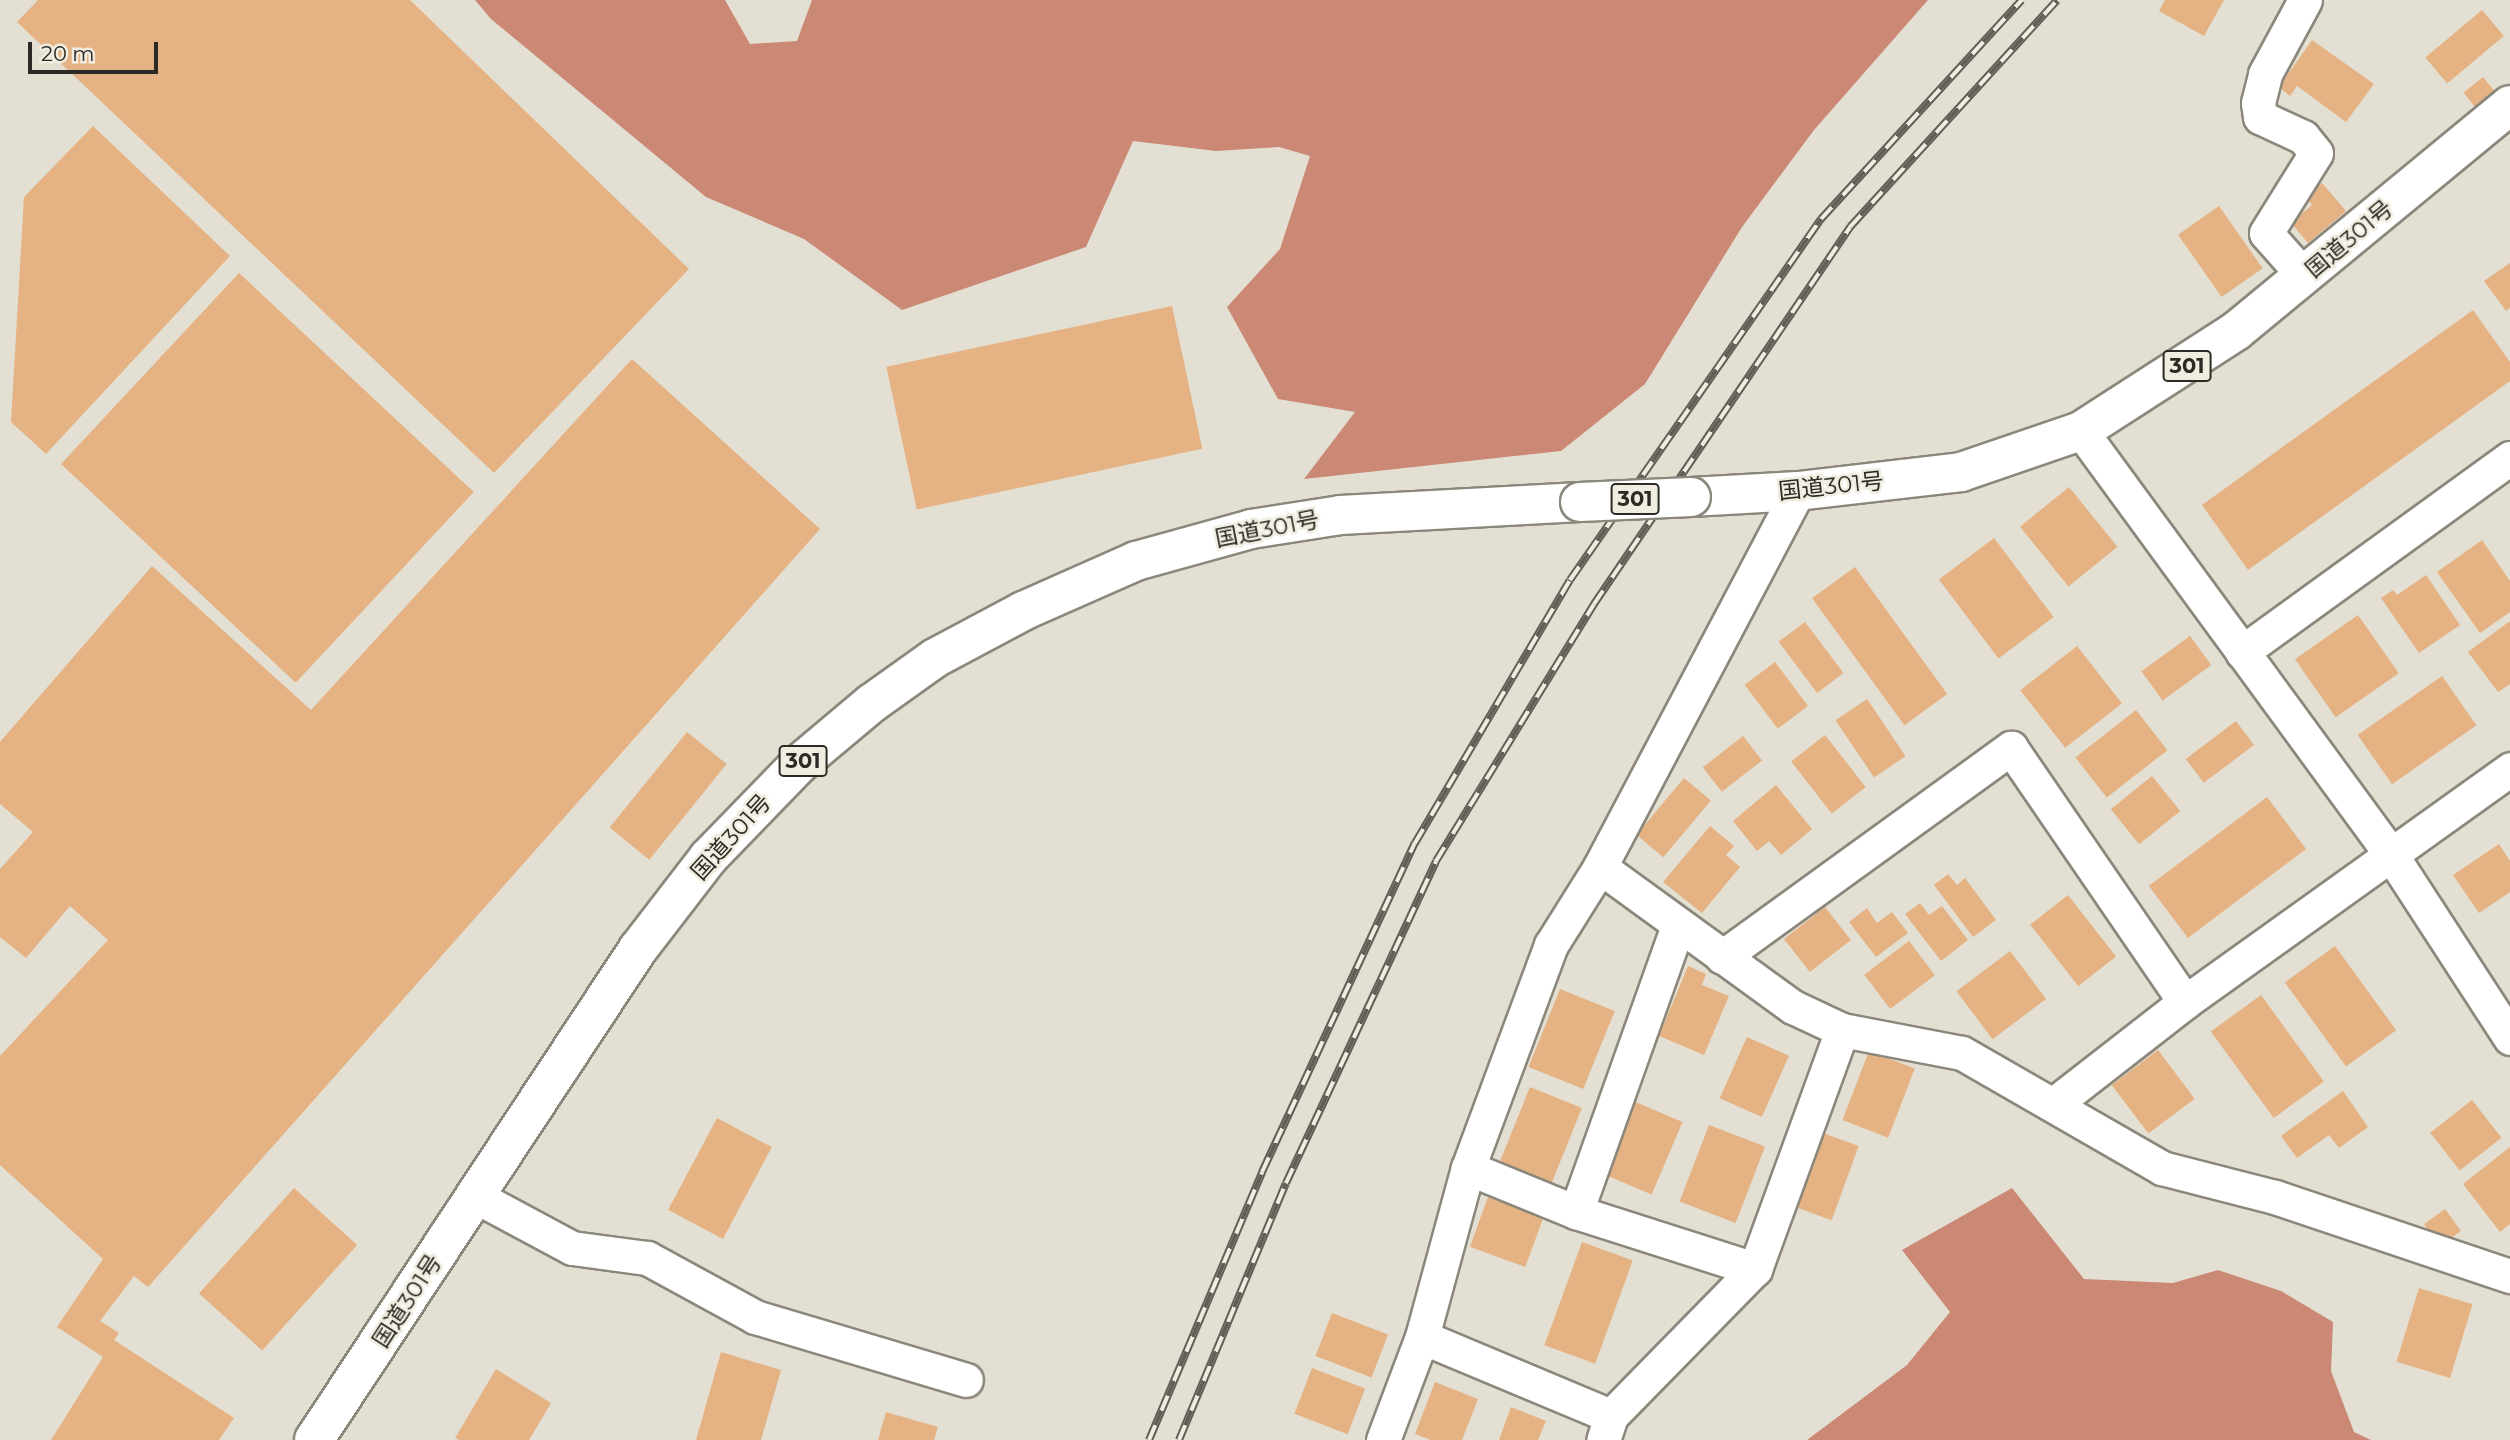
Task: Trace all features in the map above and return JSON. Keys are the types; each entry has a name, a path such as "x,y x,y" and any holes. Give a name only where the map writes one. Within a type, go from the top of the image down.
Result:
{"highway":[{"name":"国道301号","path":"314,1440 595,1012 708,858 798,765 935,658 1023,611 1136,561 1251,528 1409,509 1798,491 1961,472 2081,431 2177,373 2304,276 2510,105"}],"street":[{"path":"2304,276 2266,233 2316,153 2303,137 2260,117 2258,103 2265,74 2305,0"},
{"path":"2081,431 2392,856 2510,1038"},
{"path":"2242,652 2510,458"},
{"path":"1383,1440 1422,1337 1468,1168 1551,945 1600,867 1798,491"},
{"path":"1722,957 2011,748 2185,1002"},
{"path":"2054,1104 2185,1002 2510,769"},
{"path":"1600,867 1793,1007 1842,1030 1962,1053 2162,1168 2276,1197 2510,1276"},
{"path":"1576,1212 1678,926"},
{"path":"1422,1337 1607,1428 1755,1269 1842,1030"},
{"path":"1468,1168 1576,1212 1755,1269"},
{"path":"475,1196 572,1248 647,1258 755,1317 966,1380"}],"shaded area":[{"path":"475,0 725,0 750,44 797,41 812,0 1928,0 1814,130 1742,227 1645,384 1561,451 1304,479 1355,412 1278,399 1227,307 1280,249 1310,156 1279,147 1216,151 1133,141 1086,247 902,310 804,239 706,197 491,19"},
{"path":"2012,1188 2084,1279 2173,1283 2218,1270 2281,1291 2333,1322 2331,1371 2354,1432 2371,1440 1807,1440 1907,1365 1950,1312 1902,1250"}],"building":[{"path":"38,0 410,0 689,269 494,473 17,22"},
{"path":"2165,0 2224,0 2204,36 2159,11"},
{"path":"2482,10 2504,36 2447,84 2425,58"},
{"path":"2312,40 2374,84 2346,122 2297,86 2290,96 2279,87"},
{"path":"2483,77 2496,93 2477,109 2464,93"},
{"path":"93,126 230,256 46,454 11,422 24,197"},
{"path":"2322,183 2346,211 2308,243 2291,223 2312,205 2305,197"},
{"path":"2219,206 2263,268 2222,297 2178,235"},
{"path":"2510,263 2510,308 2506,311 2484,281"},
{"path":"239,273 474,492 296,683 61,464"},
{"path":"1172,306 1202,449 917,510 886,367"},
{"path":"2473,310 2510,362 2510,381 2248,570 2202,505"},
{"path":"632,359 820,529 148,1287 134,1276 100,1321 119,1333 114,1340 234,1418 219,1440 51,1440 103,1357 57,1327 103,1259 0,1165 0,1056 108,940 70,906 26,958 0,937 0,869 33,832 0,804 0,742 152,566 311,710"},
{"path":"2069,487 2117,547 2068,586 2020,527"},
{"path":"1994,538 2054,617 1998,659 1939,580"},
{"path":"2482,540 2510,581 2510,612 2480,633 2437,572"},
{"path":"1855,567 1947,694 1904,725 1812,598"},
{"path":"2426,575 2460,625 2419,653 2381,598 2393,590 2397,595"},
{"path":"2358,615 2399,673 2336,717 2295,659"},
{"path":"2510,621 2510,684 2498,692 2468,652"},
{"path":"1805,622 1844,673 1817,693 1779,642"},
{"path":"2190,636 2211,665 2163,700 2141,671"},
{"path":"2077,646 2122,704 2065,748 2020,690"},
{"path":"1775,662 1808,706 1778,729 1745,685"},
{"path":"2442,676 2476,725 2392,784 2358,735"},
{"path":"1867,699 1906,756 1874,777 1835,720"},
{"path":"2136,710 2167,750 2107,798 2075,757"},
{"path":"2236,721 2254,745 2204,783 2186,759"},
{"path":"687,732 727,764 649,860 610,828"},
{"path":"1825,735 1866,787 1832,813 1791,761"},
{"path":"1743,736 1762,760 1722,792 1703,767"},
{"path":"2152,776 2180,811 2139,844 2111,809"},
{"path":"1684,778 1711,800 1663,857 1636,835"},
{"path":"1776,785 1812,829 1781,855 1769,841 1757,851 1733,821"},
{"path":"2267,797 2306,849 2188,938 2149,886"},
{"path":"1710,826 1734,846 1726,855 1740,867 1702,913 1663,882"},
{"path":"2499,844 2510,861 2510,892 2479,913 2453,875"},
{"path":"1948,874 1957,885 1965,878 1996,920 1973,937 1934,885"},
{"path":"2068,895 2116,956 2078,986 2030,925"},
{"path":"1920,903 1929,915 1942,906 1968,940 1941,961 1905,914"},
{"path":"1825,907 1851,940 1810,972 1784,939"},
{"path":"1867,908 1877,923 1892,912 1908,933 1876,957 1849,922"},
{"path":"1909,941 1935,975 1890,1009 1864,975"},
{"path":"2335,946 2396,1030 2346,1067 2285,982"},
{"path":"2010,951 2046,999 1993,1039 1956,991"},
{"path":"1688,966 1706,974 1702,985 1729,996 1704,1055 1659,1036"},
{"path":"1560,989 1615,1011 1583,1089 1529,1067"},
{"path":"2261,995 2324,1082 2274,1118 2211,1031"},
{"path":"1747,1037 1789,1056 1762,1117 1720,1098"},
{"path":"2158,1050 2195,1099 2148,1134 2112,1085"},
{"path":"1869,1051 1915,1069 1888,1138 1842,1120"},
{"path":"1530,1087 1582,1108 1549,1189 1497,1168"},
{"path":"2343,1091 2368,1127 2339,1148 2329,1135 2297,1158 2281,1136"},
{"path":"1631,1100 1683,1122 1652,1195 1600,1173"},
{"path":"2472,1100 2502,1138 2460,1170 2430,1133"},
{"path":"717,1118 772,1147 723,1239 668,1210"},
{"path":"1709,1125 1765,1147 1736,1223 1680,1202"},
{"path":"1823,1133 1859,1146 1832,1220 1796,1207"},
{"path":"2510,1147 2510,1224 2500,1232 2463,1184"},
{"path":"294,1188 357,1245 262,1350 199,1294"},
{"path":"1488,1197 1543,1217 1525,1267 1470,1247"},
{"path":"2445,1209 2461,1231 2440,1246 2424,1224"},
{"path":"1582,1242 1633,1260 1595,1364 1544,1345"},
{"path":"2419,1288 2473,1304 2450,1378 2396,1362"},
{"path":"1332,1313 1388,1335 1372,1377 1316,1356"},
{"path":"721,1352 781,1370 761,1440 696,1440"},
{"path":"1312,1368 1365,1388 1348,1434 1294,1414"},
{"path":"496,1369 551,1403 529,1440 455,1438"},
{"path":"1435,1382 1478,1399 1462,1440 1431,1440 1415,1434"},
{"path":"1511,1407 1546,1421 1538,1440 1499,1440"},
{"path":"886,1412 938,1427 934,1440 878,1440"}],"railway":[{"path":"1149,1440 1262,1172 1415,843 1570,580 1821,219 2022,0"},
{"path":"1179,1440 1286,1183 1436,861 1594,604 1850,227 2057,0"}]}
